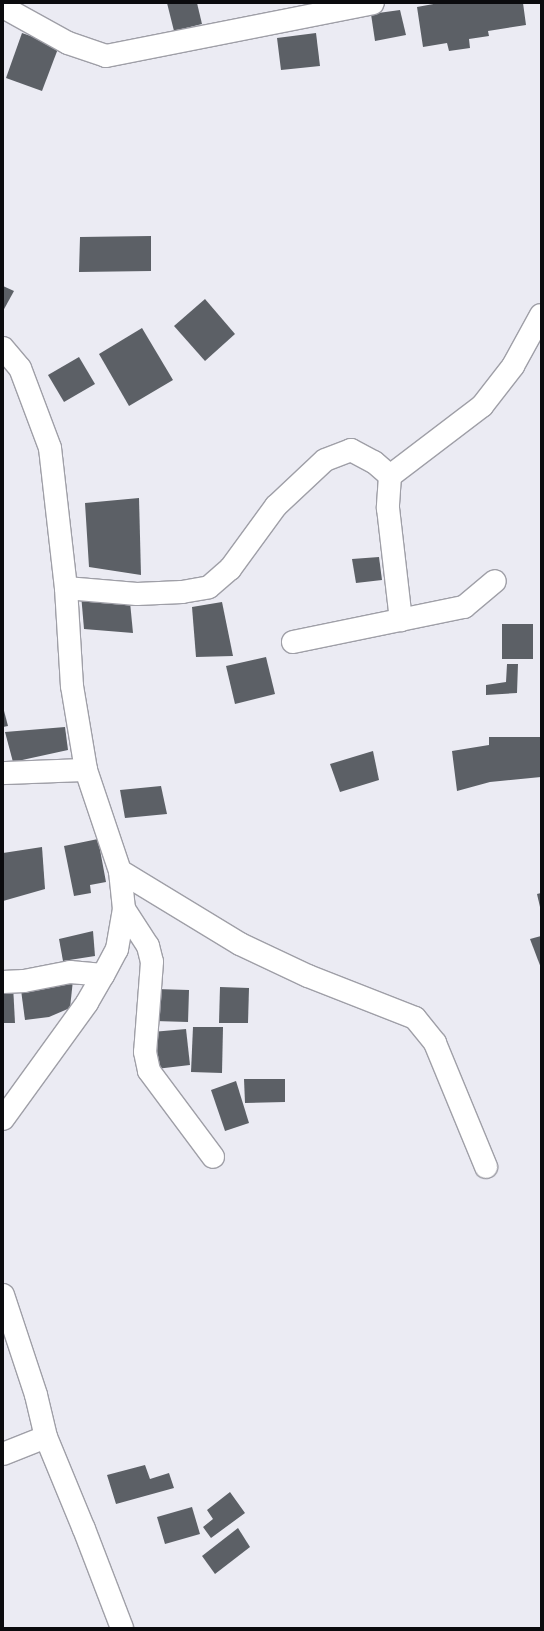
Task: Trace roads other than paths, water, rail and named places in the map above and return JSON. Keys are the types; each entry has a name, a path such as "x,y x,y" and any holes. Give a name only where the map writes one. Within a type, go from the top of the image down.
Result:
{"street":[{"path":"3,8 68,43 106,56 373,3"},
{"path":"401,620 388,508 390,476 482,406 513,366 541,315"},
{"path":"3,348 20,368 50,448 66,588 72,686 86,770 120,871 124,909 117,949 87,1003 3,1119"},
{"path":"66,588 137,594 182,592 209,587 230,568 276,506 325,460 351,450 374,462 390,476"},
{"path":"293,642 464,607 494,581"},
{"path":"3,773 86,770"},
{"path":"120,871 240,944 308,976 415,1018 435,1043 486,1167"},
{"path":"124,909 148,946 152,962 145,1052 149,1071 213,1157"},
{"path":"3,982 24,981 70,972 103,975"},
{"path":"3,1295 36,1395 46,1438 84,1529 122,1628"},
{"path":"3,1454 46,1438"}]}
